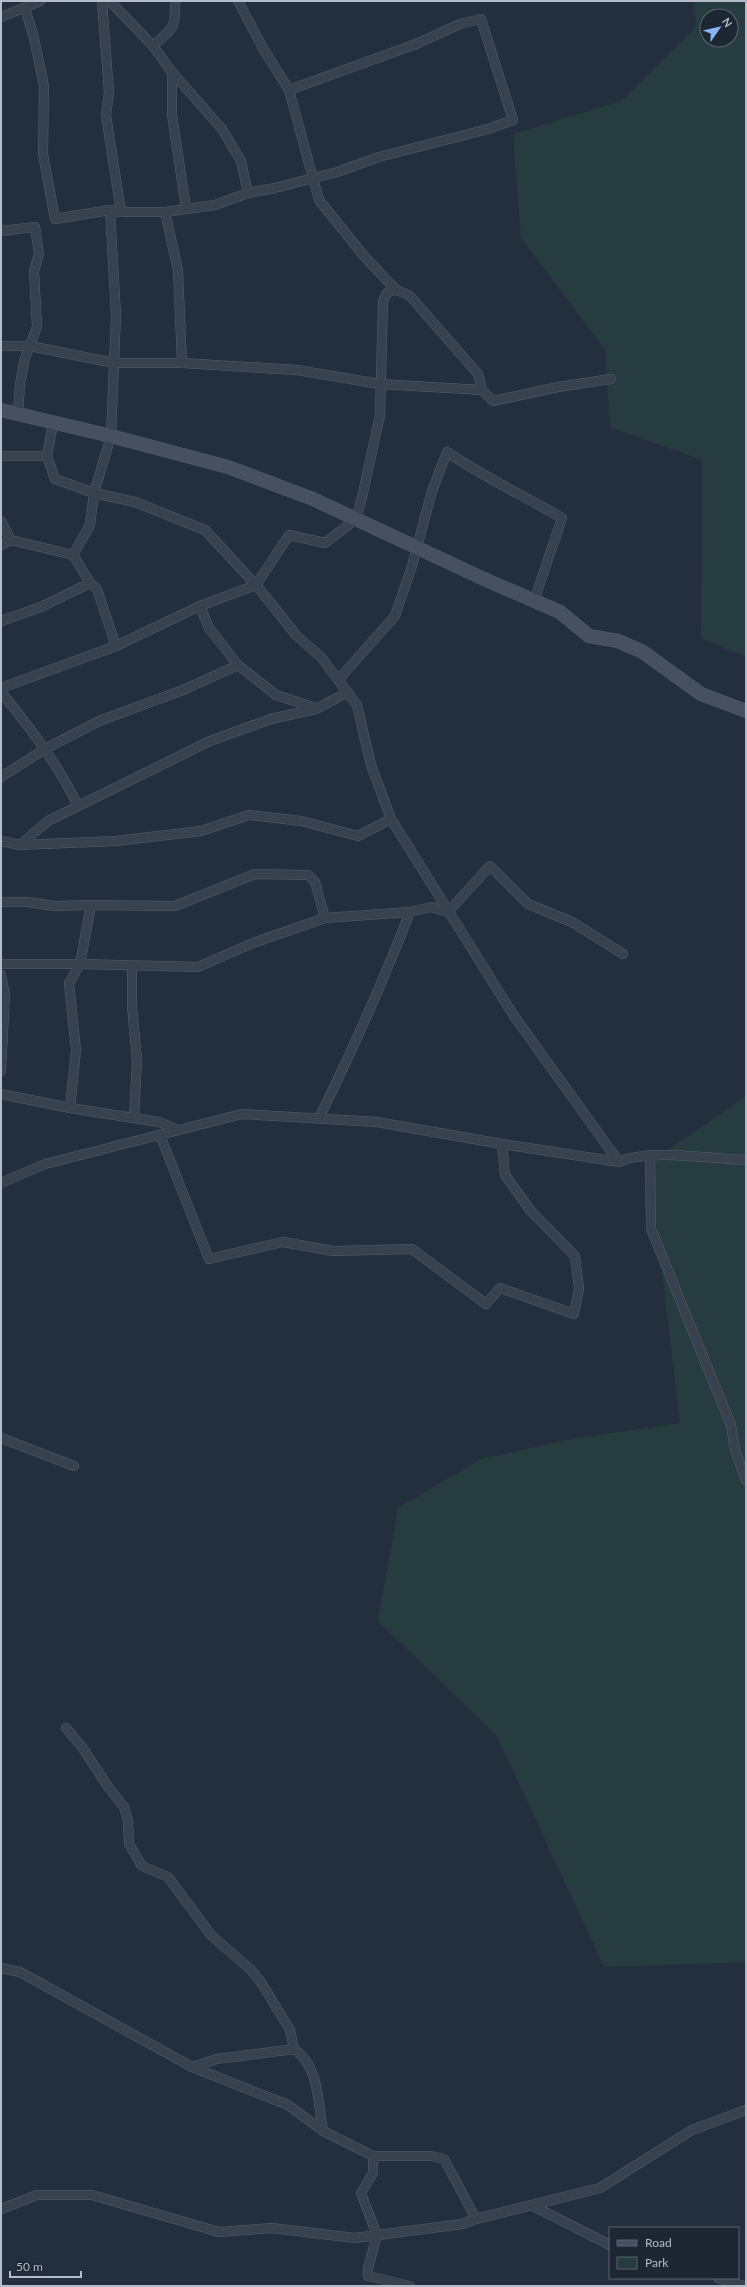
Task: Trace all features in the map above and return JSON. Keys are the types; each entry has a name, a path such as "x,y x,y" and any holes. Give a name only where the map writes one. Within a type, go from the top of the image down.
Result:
{"street":[{"path":"1,17 40,1"},
{"path":"102,1 109,93 106,115 121,212"},
{"path":"110,1 152,46 172,72 222,129 241,161 248,193"},
{"path":"152,46 173,29 176,18 175,1"},
{"path":"238,1 264,50 289,90 314,177 319,200 364,256 395,289 410,296 478,374 482,390 493,401 558,387 610,380"},
{"path":"25,8 34,38 44,86 43,154 55,219 110,210 121,212 165,212 215,205 248,193 275,188 337,172 379,157 488,129 513,120 481,20 460,24 416,44 289,90"},
{"path":"172,72 172,114 186,208"},
{"path":"73,555 90,525 94,493 111,436 116,315 110,210"},
{"path":"165,212 178,270 182,363"},
{"path":"1,231 35,227 39,254 34,271 37,327 25,358 20,384 18,414"},
{"path":"1,688 116,646 200,606 256,585 289,535 325,543 356,519 379,422 382,301 387,293 395,289"},
{"path":"1,346 30,346 114,363 182,363 297,370 380,384 482,390"},
{"path":"1,410 111,436 228,468 313,499 560,612 589,636 618,641 643,652 701,694 746,711"},
{"path":"53,423 47,456 55,479 94,493 135,502 205,530 256,585 297,636 321,657 339,679 357,705 371,766 390,819 514,1016 619,1162"},
{"path":"339,679 395,616 417,547 432,491 447,452 481,475 513,490 562,518 534,601"},
{"path":"1,456 47,456"},
{"path":"1,521 11,540"},
{"path":"1,545 11,540 73,555 90,583 97,589 116,646"},
{"path":"1,621 41,607 90,583"},
{"path":"200,606 209,628 238,665 276,695 316,709"},
{"path":"1,777 45,749 99,721 183,690 238,665"},
{"path":"1,692 45,749 62,774 78,806"},
{"path":"20,845 48,821 210,741 271,719 316,709 348,692"},
{"path":"1,841 20,845 116,840 201,831 249,815 301,821 358,836 390,819"},
{"path":"448,912 490,866 528,904 572,922 623,954"},
{"path":"1,902 27,902 55,906 175,906 255,874 308,875 315,882 325,918"},
{"path":"70,1108 76,1050 69,983 80,964 91,905"},
{"path":"1,964 80,964 198,967 253,943 325,918 410,912 431,907 448,912"},
{"path":"319,1118 358,1038 391,962 410,912"},
{"path":"132,966 132,1006 137,1061 134,1117"},
{"path":"1,975 5,995 1,1071"},
{"path":"1,1094 70,1108 159,1122 176,1129"},
{"path":"1,1183 45,1164 160,1135 176,1129 242,1114 377,1122 502,1144 619,1162 628,1158 650,1155 746,1160"},
{"path":"160,1135 209,1259 283,1242 333,1250 412,1249 486,1304 500,1288 574,1314 579,1288 575,1256 530,1210 505,1175 502,1144"},
{"path":"650,1155 651,1229 730,1426 735,1450 746,1480"},
{"path":"1,1438 74,1466"},
{"path":"66,1728 82,1747 108,1788 124,1808 128,1821 129,1844 142,1866 168,1877 211,1935 250,1969 261,1982 290,2030 294,2049"},
{"path":"1,1968 20,1972 192,2067 288,2105 323,2131 373,2156 431,2156 444,2159 476,2219"},
{"path":"192,2067 217,2059 294,2049 303,2055 312,2070 323,2131"},
{"path":"1,2209 37,2195 92,2195 220,2232 272,2228 355,2238 462,2224 476,2219 600,2188 692,2130 746,2110"},
{"path":"373,2156 373,2173 361,2193 377,2235 368,2268 368,2276 410,2286"},
{"path":"531,2205 609,2245"},
{"path":"721,2279 744,2286"}],"green space":[{"path":"694,1 746,1 746,657 701,638 702,460 610,427 605,350 521,238 513,134 621,101 696,27"},
{"path":"746,1096 746,1962 604,1967 497,1736 378,1621 398,1508 481,1459 572,1439 680,1423 649,1163"}]}
